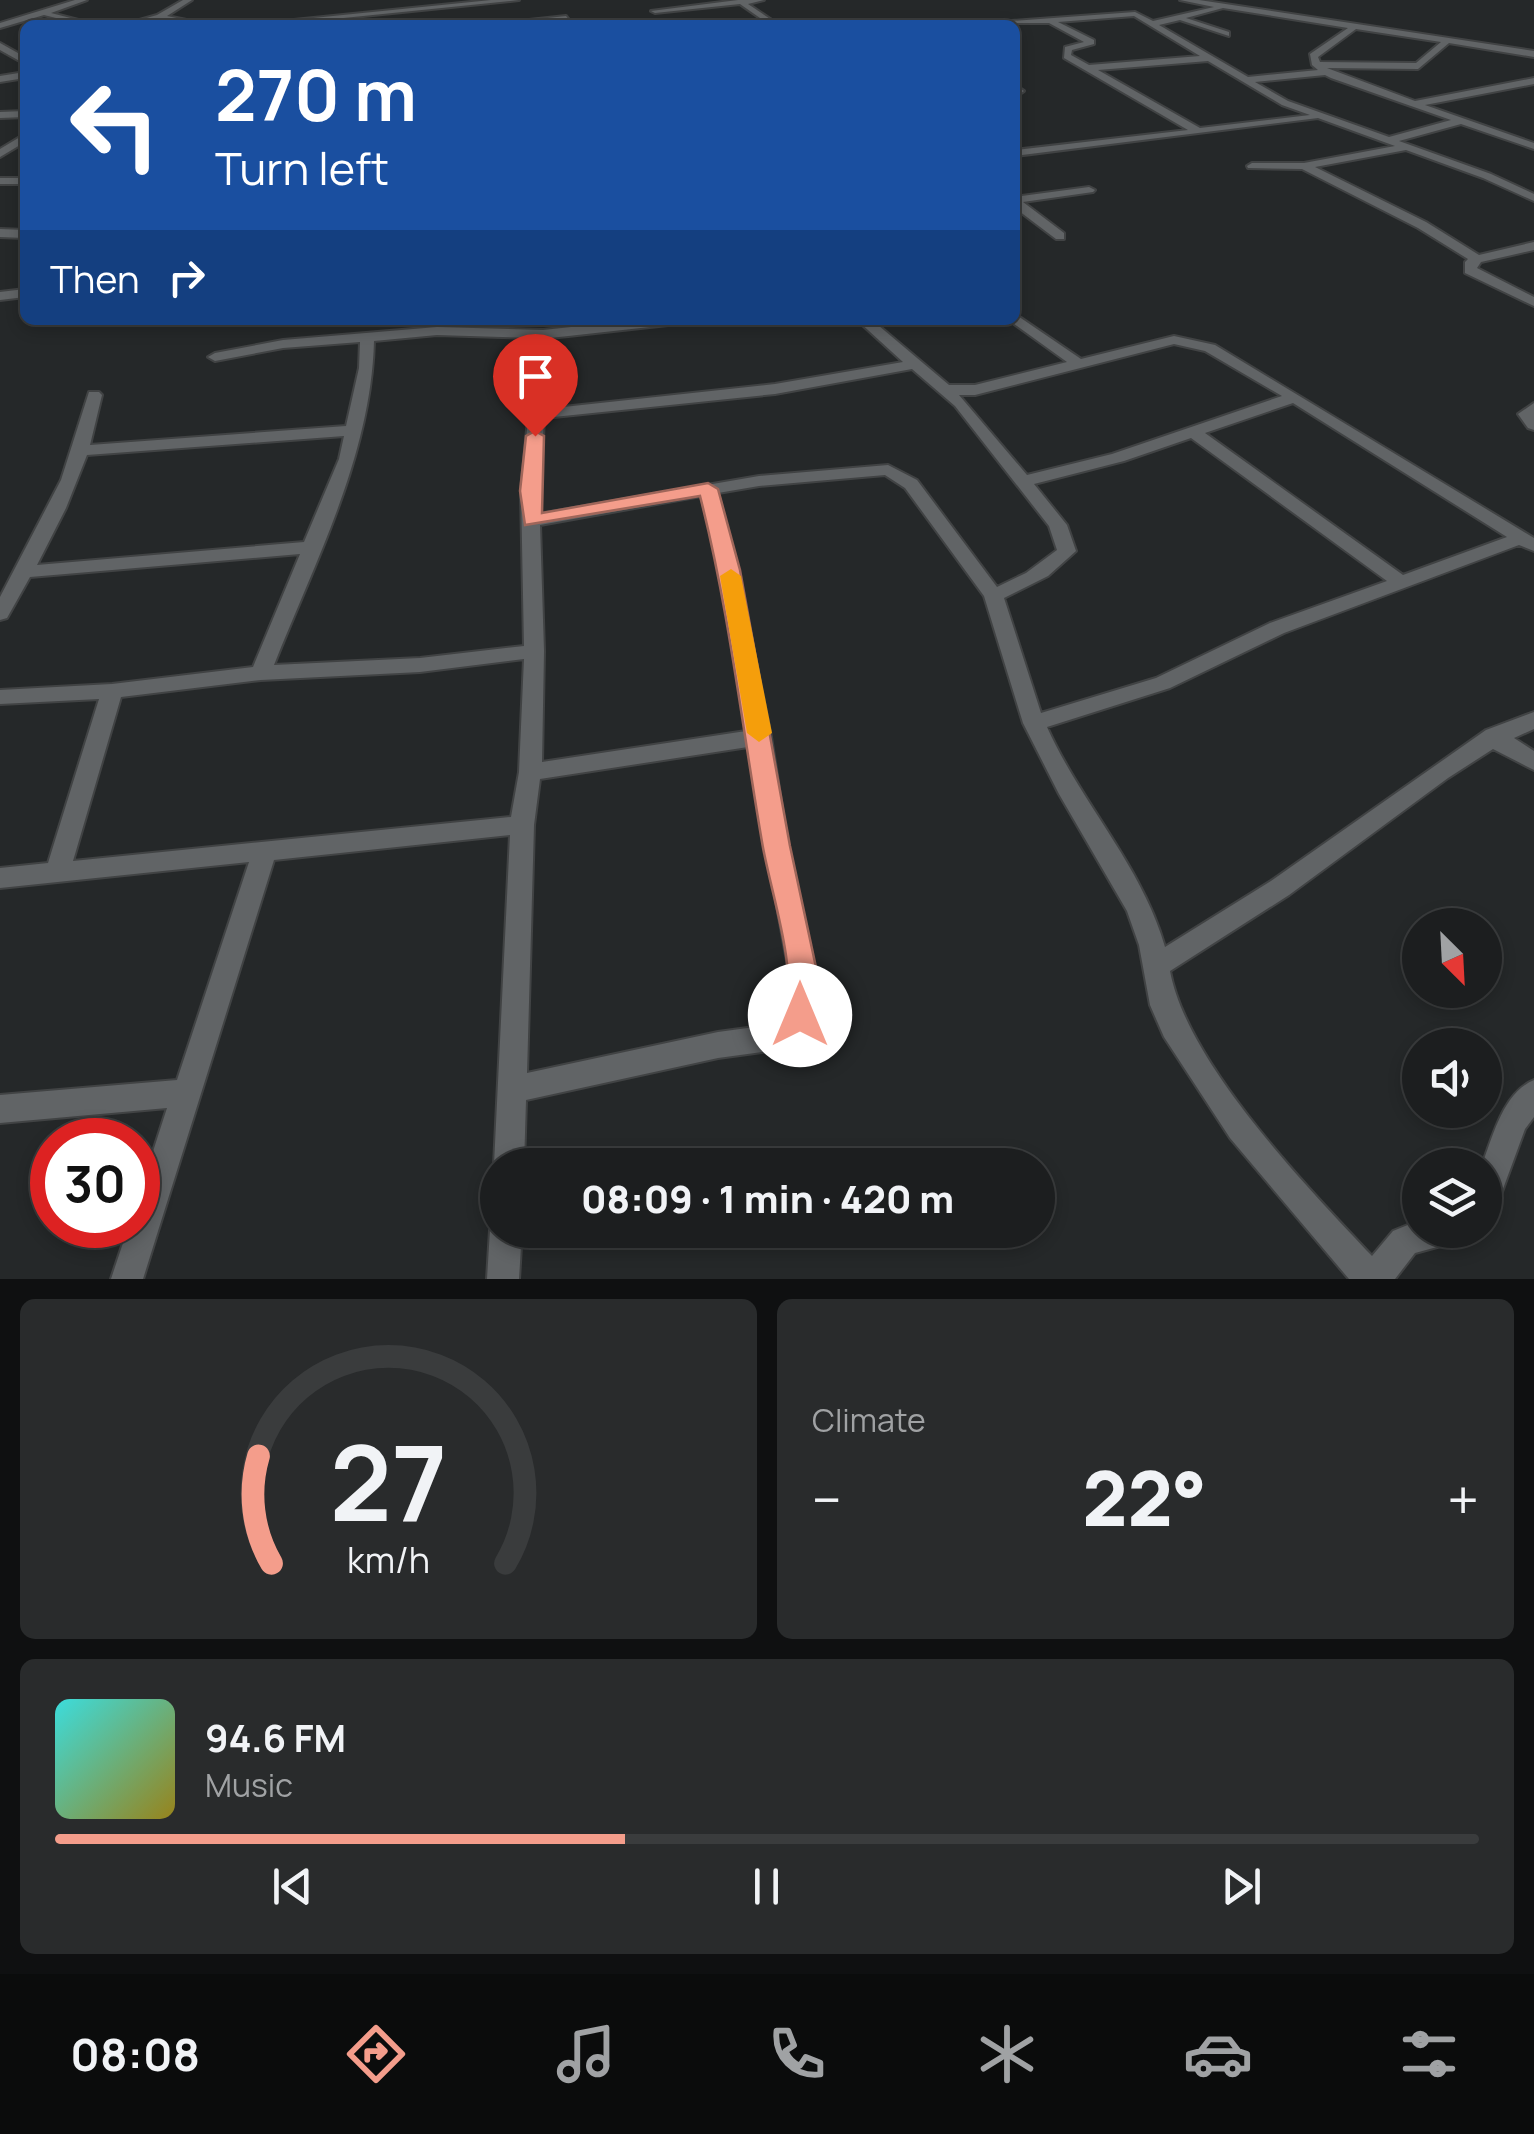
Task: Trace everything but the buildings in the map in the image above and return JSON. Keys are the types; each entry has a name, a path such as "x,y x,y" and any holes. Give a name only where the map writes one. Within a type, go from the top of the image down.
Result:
{"street":[{"path":"0,26 83,0"},
{"path":"147,20 188,0"},
{"path":"310,20 515,0"},
{"path":"644,0 667,20"},
{"path":"656,10 760,0"},
{"path":"1184,0 1534,54"},
{"path":"357,1 365,14"},
{"path":"741,2 767,20"},
{"path":"1152,24 1224,7"},
{"path":"312,9 318,19"},
{"path":"559,9 568,20"},
{"path":"378,12 382,20"},
{"path":"43,13 73,20"},
{"path":"1020,22 1130,13 1180,38 1244,80 1320,117 1506,184 1534,198"},
{"path":"160,17 178,20"},
{"path":"1178,18 1228,33 1180,38"},
{"path":"1045,19 1090,40 1065,54 1198,131"},
{"path":"1354,26 1313,56 1320,68 1412,105 1534,146"},
{"path":"1244,80 1320,68 1418,66 1447,41"},
{"path":"1087,68 1210,58"},
{"path":"1412,105 1534,81"},
{"path":"1020,151 1320,117"},
{"path":"1386,141 1460,121"},
{"path":"1510,138 1534,132"},
{"path":"1252,166 1304,166 1404,148"},
{"path":"1304,166 1422,224 1477,259"},
{"path":"1020,199 1089,190"},
{"path":"1020,204 1060,236"},
{"path":"1534,246 1477,259 1470,270 1534,302"},
{"path":"1020,322 1080,364"},
{"path":"216,358 284,344 483,326 543,334 607,325"},
{"path":"870,325 915,364 960,394 1021,482 1058,525 1067,551 1022,584 993,596"},
{"path":"510,1148 522,825 530,772 534,652 530,491 543,334"},
{"path":"261,673 348,459 367,338"},
{"path":"960,394 1184,340 1210,348 1295,397 1527,542"},
{"path":"536,414 776,389 915,364"},
{"path":"0,614 89,429 94,394"},
{"path":"1021,482 1077,470 1295,397"},
{"path":"1534,408 1526,414 1534,425"},
{"path":"79,452 354,430"},
{"path":"1194,433 1400,581"},
{"path":"532,521 708,489 875,469 896,472 911,484 993,596 1007,627 1018,677 1034,722 1077,806 1128,886 1148,934 1158,995 1172,1025 1268,1167 1374,1279 1402,1243"},
{"path":"513,1089 718,1045 776,1037 800,1015 805,998 802,972 776,846 730,570 708,489"},
{"path":"1034,722 1163,683 1277,628 1400,581 1527,542"},
{"path":"22,572 314,547"},
{"path":"0,697 112,690 261,673 420,665 534,652"},
{"path":"57,873 112,690"},
{"path":"1154,967 1243,914 1394,803 1494,736 1534,720"},
{"path":"1494,736 1534,762"},
{"path":"530,772 760,737"},
{"path":"0,878 522,825"},
{"path":"127,1279 264,852"},
{"path":"0,1110 185,1092"},
{"path":"1502,1152 1514,1121 1534,1094"},
{"path":"503,1279 505,1248"}],"slow traffic":[{"path":"731,576 759,733"}],"route":[{"path":"535,436 530,491 532,521 633,506 708,489 730,570 776,846 802,972 805,998 800,1015"}]}
